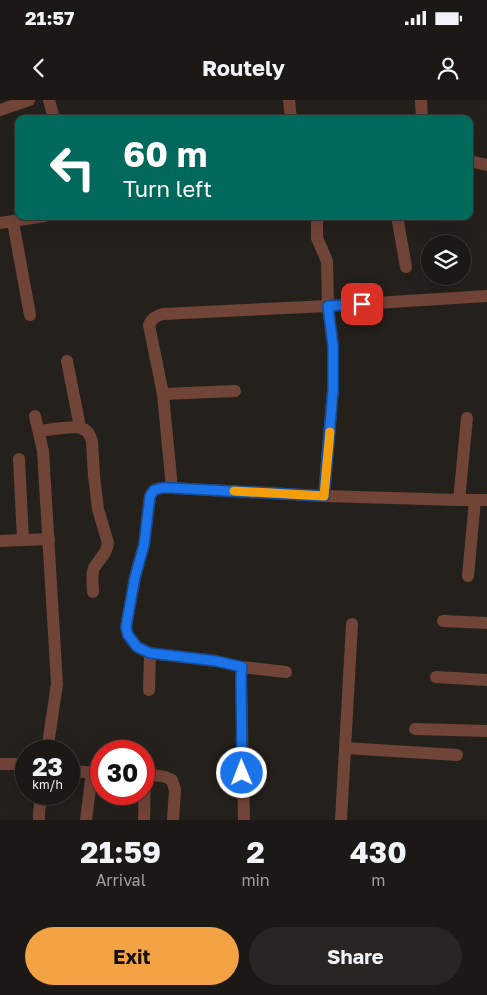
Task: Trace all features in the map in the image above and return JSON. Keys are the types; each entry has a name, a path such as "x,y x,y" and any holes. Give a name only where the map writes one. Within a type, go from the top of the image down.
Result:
{"street":[{"path":"0,110 29,100"},
{"path":"49,100 53,115"},
{"path":"289,100 291,115"},
{"path":"421,100 422,115"},
{"path":"473,162 487,164"},
{"path":"19,220 6,222 30,315"},
{"path":"316,220 317,238 327,260 328,306 333,346 333,390 324,496"},
{"path":"398,220 406,267"},
{"path":"172,488 163,394 149,325 157,315 487,296"},
{"path":"67,361 80,427"},
{"path":"163,394 235,391"},
{"path":"35,416 43,450 57,684 49,740"},
{"path":"459,500 467,418"},
{"path":"39,431 80,427 88,431 92,442 98,509 108,543 108,548 94,568 94,592"},
{"path":"19,459 24,540"},
{"path":"286,672 150,653 137,647 128,635 126,627 135,577 144,545 150,496 154,490 172,488 324,496 481,500 468,576"},
{"path":"0,541 49,539"},
{"path":"443,621 487,623"},
{"path":"341,820 352,624"},
{"path":"149,690 150,653"},
{"path":"242,667 244,820"},
{"path":"436,677 487,680"},
{"path":"414,729 487,731"},
{"path":"345,748 456,755"},
{"path":"0,764 15,764"},
{"path":"155,774 172,780 175,790 173,820"},
{"path":"86,820 90,803"},
{"path":"39,820 40,805"},
{"path":"144,805 144,820"}],"slow traffic":[{"path":"234,491 324,496 330,432"}],"route":[{"path":"242,773 242,667 216,661 150,653 137,647 128,635 126,627 135,577 144,545 151,492 162,488 172,488 324,496 333,390 333,346 328,306 362,304"}]}
